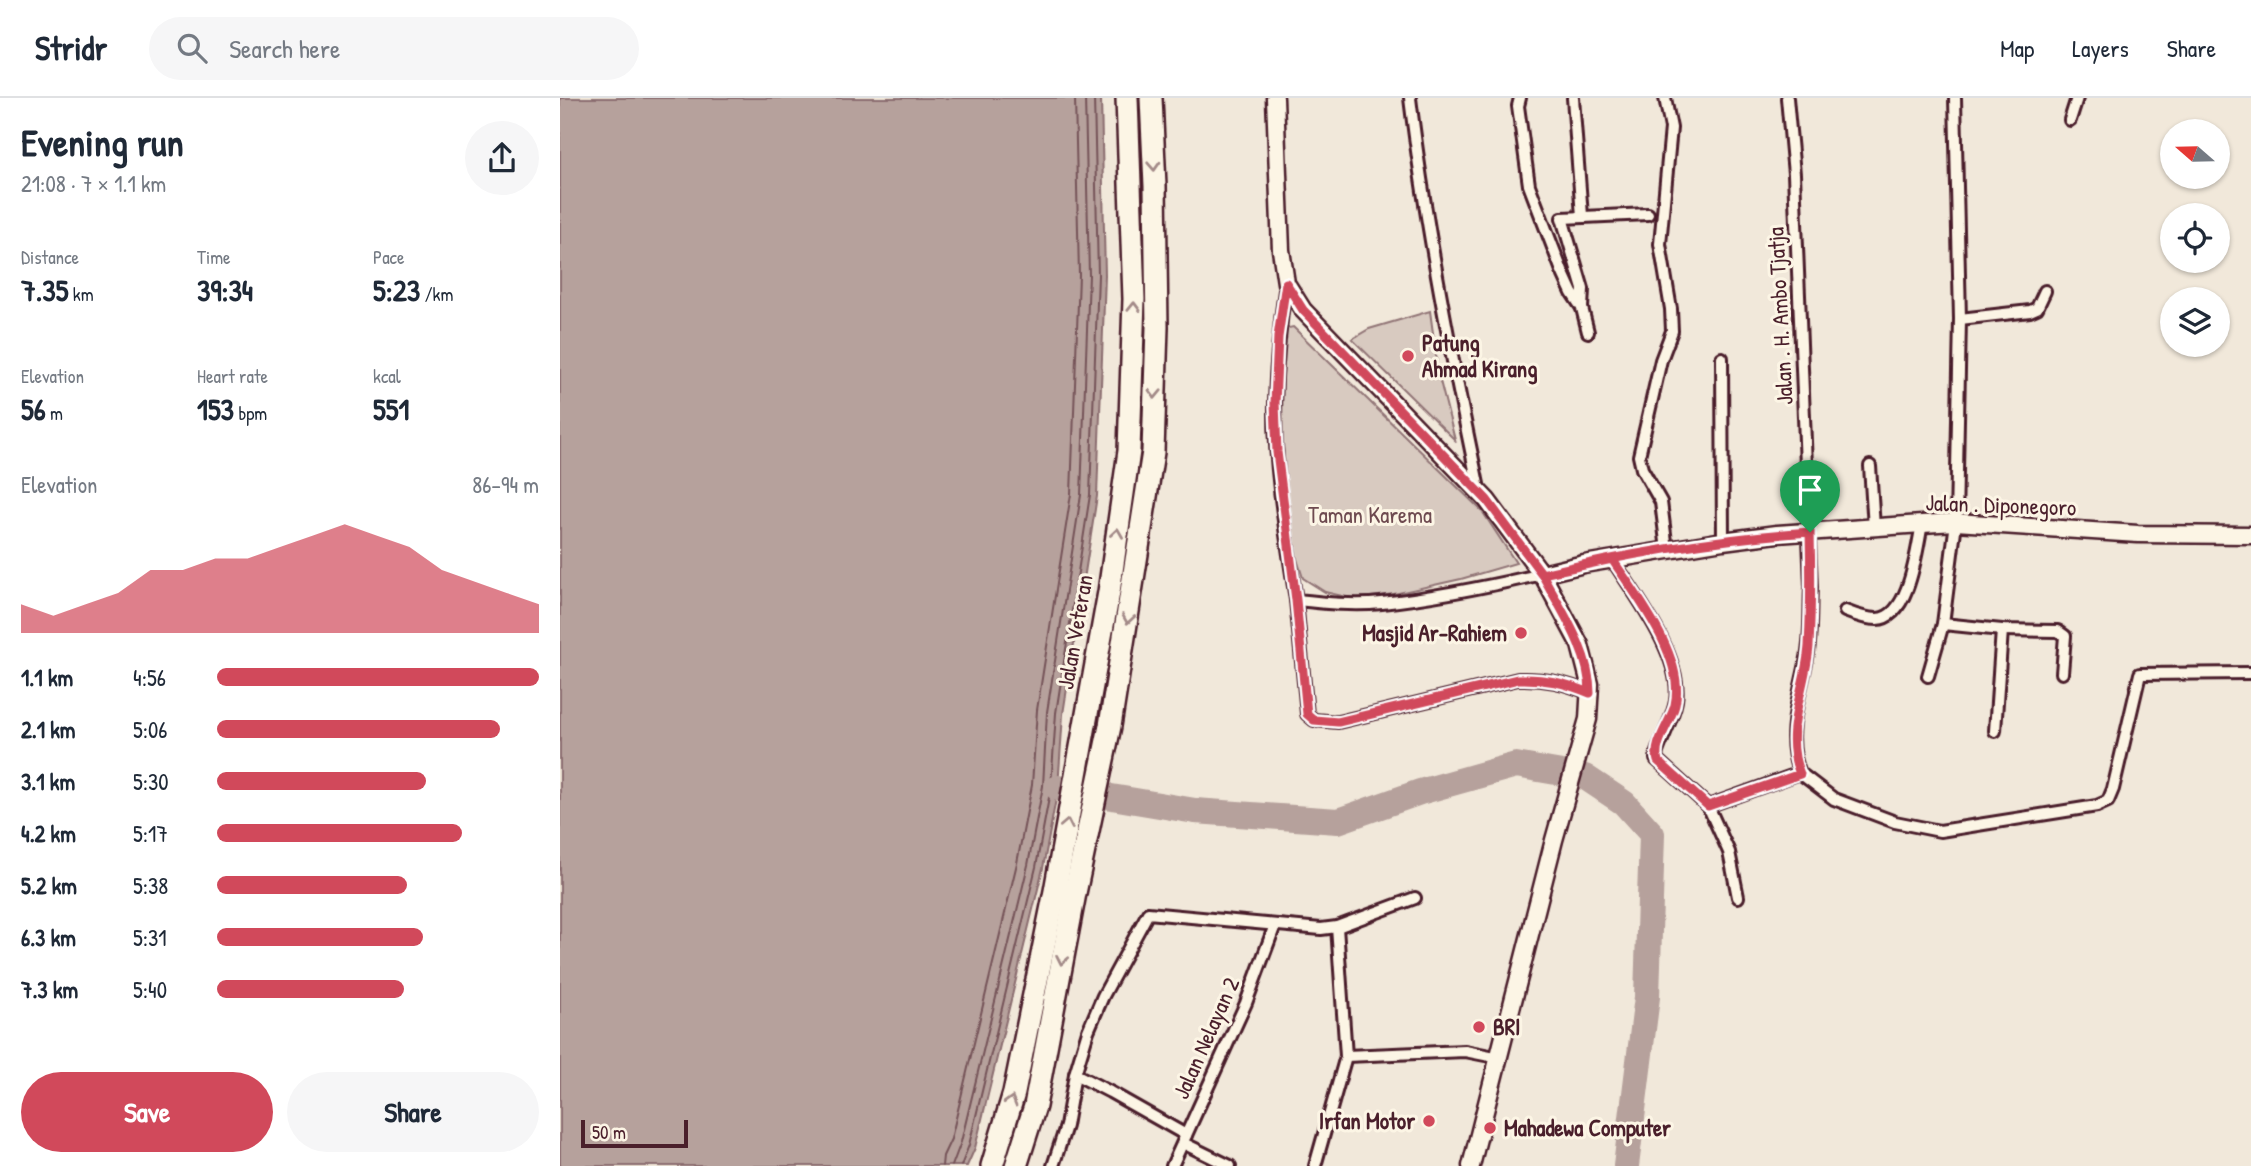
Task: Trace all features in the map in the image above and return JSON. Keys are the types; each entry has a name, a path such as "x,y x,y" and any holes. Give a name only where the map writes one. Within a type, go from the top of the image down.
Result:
{"highway":[{"name":"Jalan Veteran","path":"1016,1166 1035,1106 1086,721 1109,592 1129,451 1134,299 1127,98"},
{"name":"Jalan Veteran","path":"992,1166 1014,1093 1110,726 1153,452 1157,327 1151,98"}],"main road":[{"path":"1275,98 1281,250 1286,283 1303,310 1479,492 1542,574 1580,645 1590,684 1588,719 1554,839 1471,1166"},
{"name":"Jalan . Diponegoro","path":"1542,574 1612,559 1723,541 1956,522 2138,534 2251,535"}],"street":[{"path":"1410,98 1450,345 1479,492"},
{"path":"1520,98 1518,106 1529,185 1567,282 1582,308 1588,332"},
{"path":"1573,98 1583,216"},
{"path":"1665,98 1671,128 1660,244 1672,331 1661,360 1639,456 1642,469 1661,502 1667,550"},
{"name":"Jalan . H. Ambo Tjatja","path":"1787,98 1794,174 1810,532 1809,649 1793,734 1794,760 1800,774"},
{"path":"1928,676 1943,624 1956,522 1960,319 1955,98"},
{"path":"2070,120 2077,98"},
{"path":"1546,224 1562,218 1648,214"},
{"path":"1562,218 1583,289 1582,308"},
{"path":"1286,283 1278,337 1275,415 1307,714 1314,720 1338,722 1518,679 1541,678 1557,681 1590,693"},
{"path":"1960,319 2031,311 2036,308 2045,291"},
{"path":"1722,358 1723,541"},
{"path":"1870,466 1874,528"},
{"path":"1845,611 1878,619 1899,605 1913,572 1922,524"},
{"path":"1612,559 1646,613 1675,667 1676,704 1656,759 1708,806 1729,852 1738,897"},
{"path":"1296,600 1382,603 1486,587 1542,574"},
{"path":"1943,624 2002,631 2058,631 2063,634 2066,642 2062,673"},
{"path":"1995,730 2002,631"},
{"path":"1708,806 1800,774 1834,799 1895,822 1940,831 2097,806 2108,801 2113,789 2140,674 2251,673"},
{"path":"1053,1166 1066,1126 1075,1074 1088,1031 1103,996 1148,913 1313,929 1337,927 1415,898"},
{"name":"Jalan Nelayan 2","path":"1172,1166 1246,1003 1275,925"},
{"path":"1315,1166 1346,1056 1337,927"},
{"path":"1346,1056 1465,1051 1500,1058"},
{"path":"1075,1074 1230,1166"}],"green space":[{"path":"1430,311 1439,377 1455,440 1352,339 1369,329"},
{"name":"Taman Karema","path":"1293,327 1482,511 1516,563 1394,594 1355,599 1325,592 1303,578 1291,540 1282,451 1283,338 1284,329"}],"water":[{"path":"560,98 1101,98 1105,275 1097,496 1063,714 1058,788 1043,868 975,1148 967,1166 560,1166"}],"waterway":[{"path":"1058,788 1195,811 1338,821 1420,792 1516,765 1585,777 1624,803 1652,834 1647,997 1626,1166"}],"place":[{"name":"Patung Ahmad Kirang","path":"1408,356"},
{"name":"Masjid Ar-Rahiem","path":"1521,633"},
{"name":"BRI","path":"1479,1027"},
{"name":"Irfan Motor","path":"1429,1121"},
{"name":"Mahadewa Computer","path":"1490,1128"}],"route":[{"path":"1810,532 1723,541 1647,553 1584,564 1542,574 1487,500 1303,310 1286,283 1278,337 1275,403 1277,452 1307,714 1314,720 1338,722 1518,679 1541,678 1557,681 1590,693 1580,645 1542,574 1584,564 1612,559 1646,613 1675,667 1676,704 1656,759 1708,806 1800,774 1792,747 1809,649 1810,532"}]}
